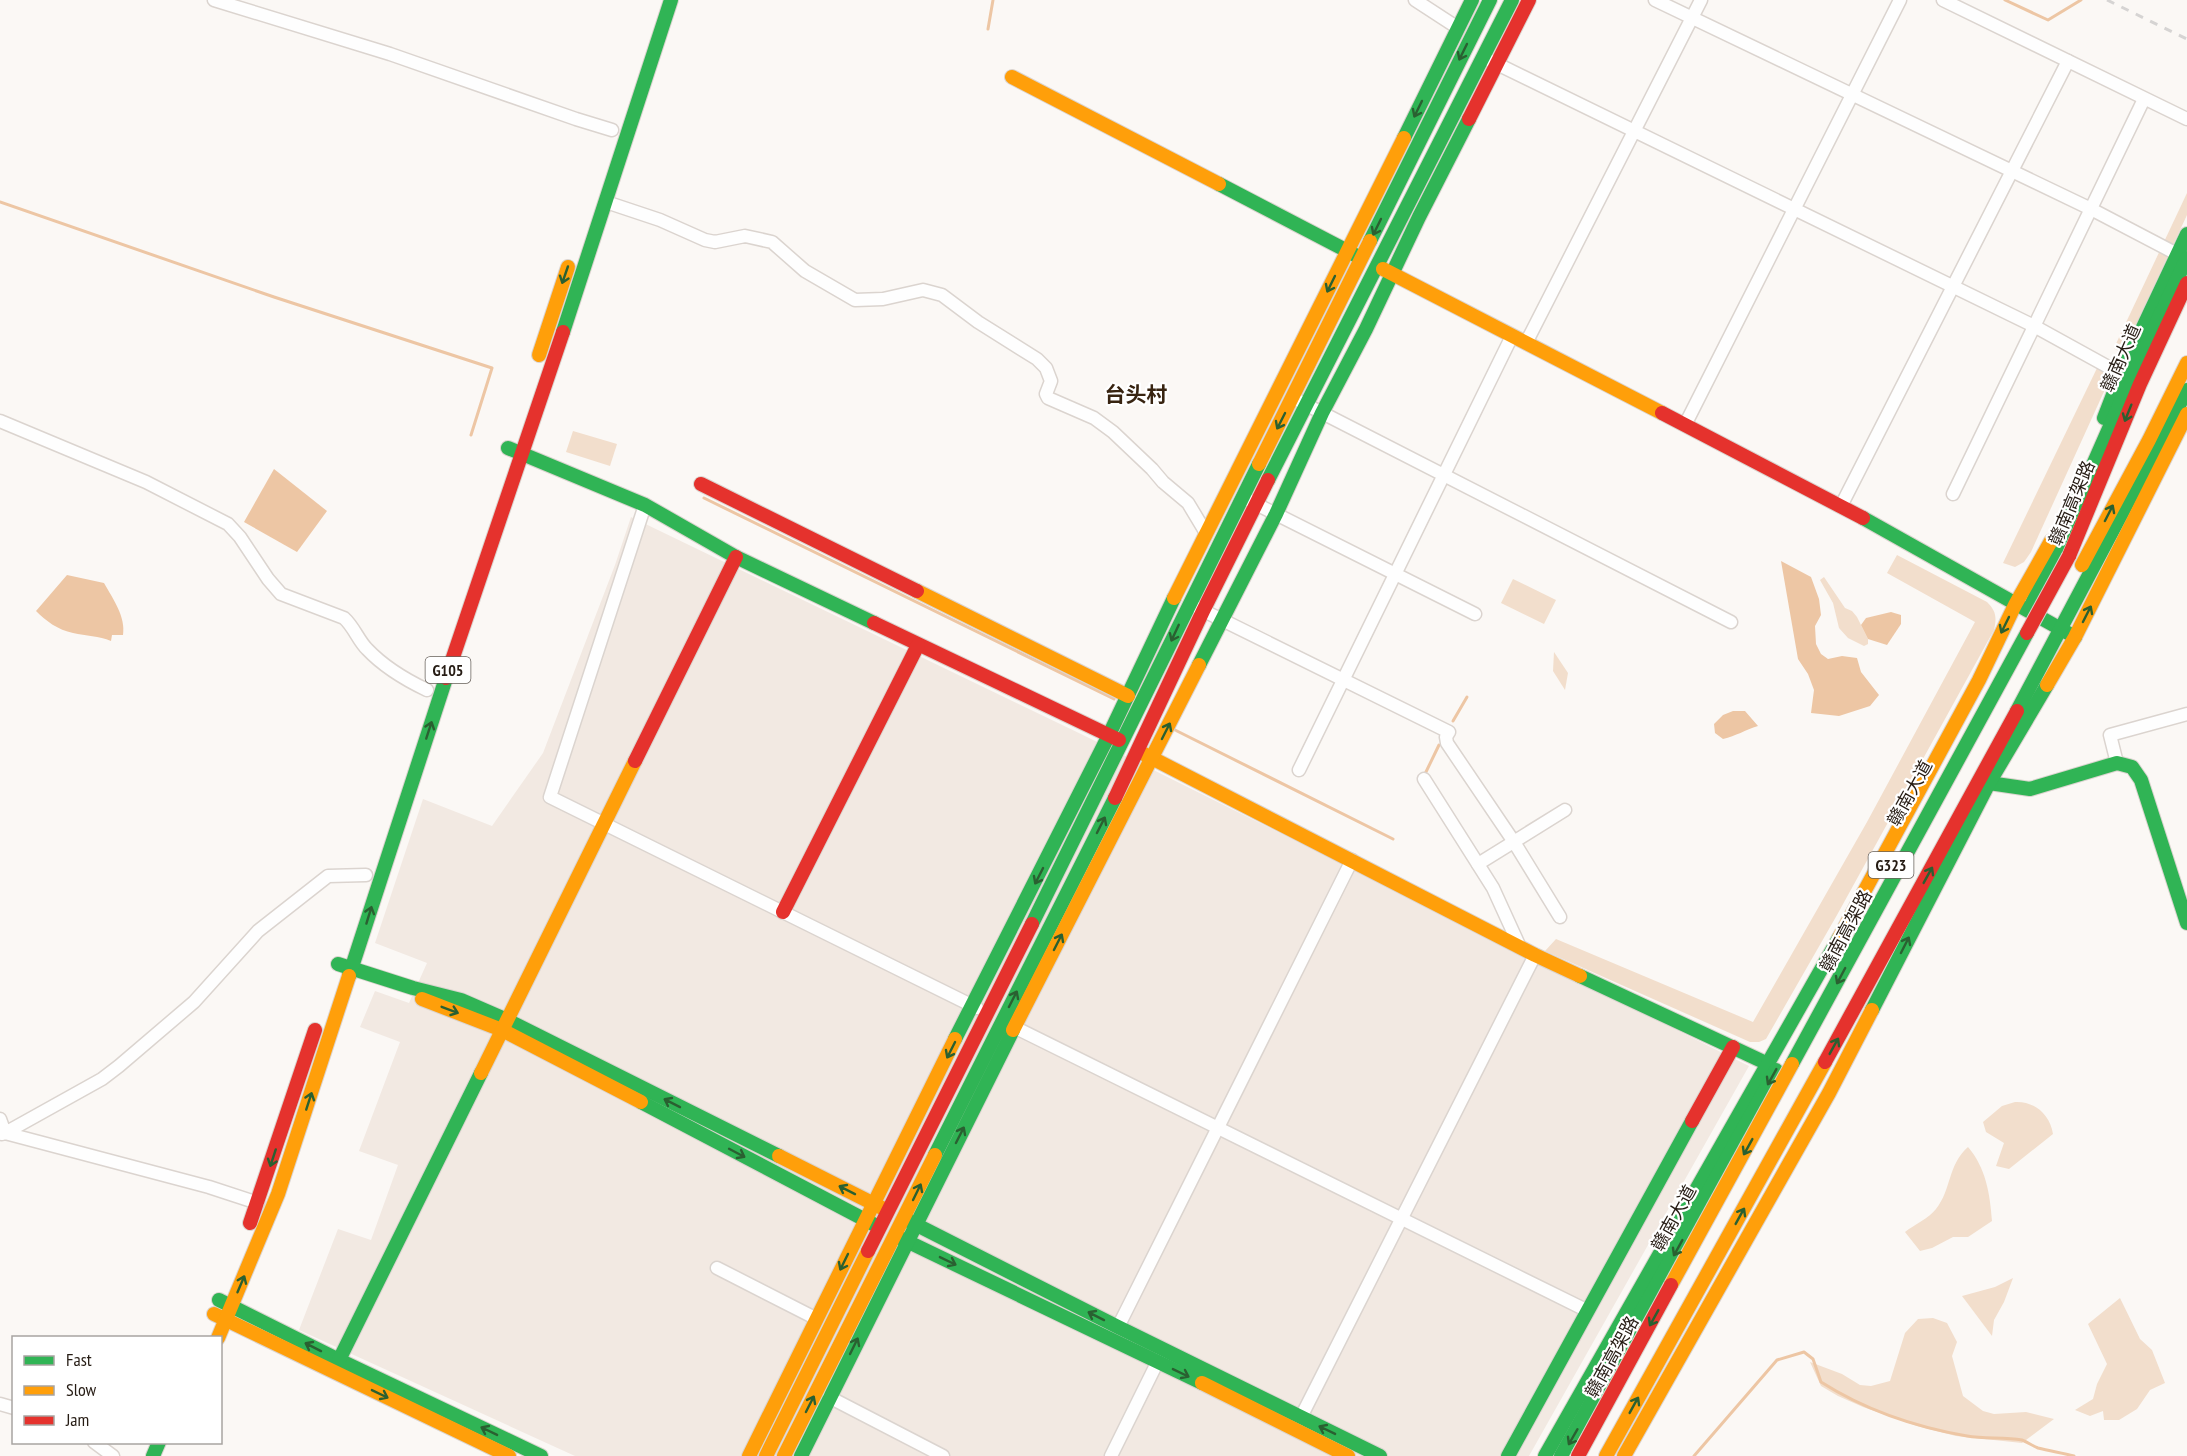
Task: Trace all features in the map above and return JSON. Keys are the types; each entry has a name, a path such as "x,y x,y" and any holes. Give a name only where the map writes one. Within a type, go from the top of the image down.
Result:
{"main road":[{"name":"G105","path":"218,1336 220,1317 225,1303 278,1194 434,714 606,202 671,0"},
{"path":"749,1456 815,1318 1109,735 1206,533 1472,0"},
{"path":"766,1456 1124,742 1189,604 1243,498 1299,401 1368,262 1490,0"},
{"path":"1368,262 1484,57 1512,0"},
{"path":"784,1456 1015,1027 1276,514 1419,217 1529,0"},
{"path":"1012,77 1841,506 2075,637"},
{"path":"1545,1456 1856,907 1979,680 2015,605 2063,519 2121,374 2182,256 2187,234"},
{"path":"534,368 572,255"},
{"name":"赣南大道","path":"1561,1456 2028,611 2140,358 2182,256"},
{"path":"2140,358 2187,278"},
{"name":"赣南高架路","path":"1578,1456 2070,556 2140,384 2187,283"},
{"name":"赣南高架路","path":"1850,988 2082,566 2125,481 2169,402 2187,363"},
{"name":"G323","path":"1606,1456 2035,679 2187,390"},
{"path":"910,1222 1002,1021 1139,751 1203,611 1257,504 1299,401"},
{"path":"2139,483 2169,402"},
{"path":"1624,1456 1829,1094 1989,783 2075,637 2187,414"},
{"path":"508,448 645,506 736,557 1124,742 1535,955 1766,1063"},
{"path":"701,484 1128,696"},
{"path":"339,1360 736,557"},
{"path":"2048,570 2083,590"},
{"path":"783,912 918,645"},
{"path":"2001,663 2035,679"},
{"path":"1989,783 2030,789 2117,763 2127,763 2133,767 2141,780 2187,923"},
{"path":"337,967 438,1005 504,1025 888,1210 1118,1328 1161,1355"},
{"path":"245,1236 321,1013"},
{"path":"504,1025 901,1238 1161,1355 1298,1423 1380,1456"},
{"path":"1508,1456 1733,1047"},
{"name":"赣南高架路","path":"1591,1456 1804,1072"},
{"path":"801,1456 901,1238"},
{"name":"G105","path":"225,1303 232,1269"},
{"path":"225,1303 542,1456"},
{"name":"G105","path":"206,1336 220,1317"},
{"path":"220,1317 509,1456"},
{"path":"1590,1407 1593,1371"},
{"path":"1298,1423 1348,1456"}],"street":[{"path":"213,0 390,54 565,116 612,130"},
{"path":"1415,0 1458,28"},
{"path":"1655,0 2091,209 2182,256"},
{"path":"1526,343 1701,0"},
{"path":"1685,425 1900,0"},
{"path":"1943,0 2187,119"},
{"path":"1484,57 2034,326 2121,374"},
{"path":"1841,506 2068,61"},
{"path":"1953,494 2144,99"},
{"path":"606,202 660,220 705,240 715,242 745,236 772,242 805,271 855,300 883,299 923,290 942,295 992,332 1037,359 1050,374 1051,381 1046,394 1048,398 1094,418 1113,432 1152,469 1162,482 1188,503 1206,533"},
{"path":"1299,770 1512,336"},
{"path":"1278,391 1731,622"},
{"path":"0,421 146,482 228,524 281,594 344,618 373,655 411,682 427,690"},
{"path":"1228,490 1475,614"},
{"path":"645,506 550,797 1588,1311"},
{"path":"1175,597 1449,732 1446,737 1447,743 1514,842 1560,917"},
{"path":"2117,763 2110,735 2187,714"},
{"path":"1424,779 1493,888 1519,945"},
{"path":"1478,864 1565,810"},
{"path":"1118,1328 1352,860"},
{"path":"2,1134 102,1079 119,1066 194,1002 258,931 328,876 366,876"},
{"path":"1298,1423 1535,955"},
{"path":"0,1119 2,1134"},
{"path":"2,1134 209,1187 258,1203"},
{"path":"717,1268 815,1318"},
{"path":"1111,1456 1161,1355"},
{"path":"829,1398 943,1456"},
{"path":"95,1444 113,1456"}],"shaded area":[{"path":"2187,193 2187,215 2122,354 2114,348"},
{"path":"2098,366 2112,374 2031,552 2024,562 2015,567 2003,563"},
{"path":"573,431 617,444 610,466 566,452"},
{"path":"274,469 327,511 297,552 244,522"},
{"path":"631,517 1083,735 1749,1066 1529,1456 575,1456 299,1330 338,1229 371,1240 398,1165 359,1151 400,1042 360,1027 375,991 409,1003 427,963 375,943 423,799 492,826 543,753"},
{"path":"1897,555 1987,602 1995,614 1994,630 1766,1039 1750,1042 1545,951 1556,939 1753,1022 1867,822 1975,622 1887,573"},
{"path":"1781,561 1811,577 1819,599 1821,615 1815,626 1816,644 1821,654 1828,659 1842,656 1857,658 1861,672 1879,695 1870,706 1839,716 1811,713 1814,690 1808,674 1798,659"},
{"path":"67,575 104,583 121,615 123,635 112,635 111,641 68,632 53,625 36,611"},
{"path":"1824,577 1845,608 1857,617 1868,639 1868,644 1864,646 1848,638 1839,628 1833,603 1820,580"},
{"path":"1513,579 1556,600 1544,624 1501,603"},
{"path":"1891,612 1901,615 1901,624 1887,645 1868,639 1861,625 1866,618"},
{"path":"1554,652 1568,673 1565,690 1553,671"},
{"path":"1733,711 1745,711 1758,726 1723,739 1715,733 1714,724 1723,715"},
{"path":"2015,1102 2029,1104 2040,1110 2049,1121 2053,1134 2009,1169 1996,1166 2004,1143 1986,1132 1983,1122 2002,1106"},
{"path":"1968,1147 1979,1164 1986,1182 1992,1221 1968,1237 1953,1237 1932,1248 1920,1251 1905,1232 1936,1209 1945,1194 1956,1162"},
{"path":"2013,1278 1994,1320 1992,1336 1962,1296 1995,1287"},
{"path":"2120,1298 2140,1339 2152,1350 2165,1383 2150,1390 2137,1409 2119,1420 2104,1420 2103,1411 2090,1416 2075,1410 2093,1399 2097,1384 2107,1364 2088,1324"},
{"path":"1933,1318 1947,1323 1957,1342 1952,1356 1963,1396 1983,1411 1994,1414 2026,1412 2054,1419 2022,1443 1956,1436 1917,1426 1863,1407 1821,1386 1810,1362 1842,1374 1860,1385 1871,1386 1890,1381 1905,1333 1918,1319"}],"waterway":[{"path":"988,29 993,0"},
{"path":"2005,0 2048,20 2081,0"},
{"path":"0,202 274,297 492,368 471,435"},
{"path":"704,498 1114,699"},
{"path":"1453,721 1467,697"},
{"path":"1175,730 1393,839"},
{"path":"1424,776 1439,745"},
{"path":"1694,1456 1777,1360 1804,1352 1813,1359 1821,1382 1855,1401 1891,1416 1928,1428 1967,1436 2022,1440 2038,1448 2074,1456"}],"railway":[{"path":"2107,0 2187,39"}],"traffic: fast":[{"path":"563,332 671,0"},
{"path":"1404,138 1472,0"},
{"path":"1370,241 1490,0"},
{"path":"1268,480 1512,0"},
{"path":"1199,665 1276,514 1322,413 1469,119"},
{"path":"1219,184 1357,256"},
{"path":"2104,418 2121,374 2187,234"},
{"path":"2030,608 2140,358 2187,258"},
{"path":"2017,711 2187,390"},
{"path":"508,448 645,505 736,557 874,623"},
{"path":"1032,924 1259,464"},
{"path":"1863,518 2075,637"},
{"path":"955,1039 1109,735 1174,598"},
{"path":"1792,1064 2027,633"},
{"path":"349,976 446,678"},
{"path":"1872,1010 1989,783 2047,685"},
{"path":"1989,783 2030,789 2117,763 2132,767 2141,780 2187,923"},
{"path":"935,1155 1115,798"},
{"path":"1545,1456 1839,938"},
{"path":"338,964 413,988 461,1000 507,1020 779,1156"},
{"path":"1580,976 1766,1063"},
{"path":"801,1456 1013,1030"},
{"path":"1561,1456 1776,1070"},
{"path":"339,1360 481,1073"},
{"path":"641,1102 873,1224"},
{"path":"1508,1456 1692,1121"},
{"path":"905,1219 1380,1456"},
{"path":"896,1236 1202,1383"},
{"path":"219,1300 541,1456"},
{"path":"153,1456 158,1444"}],"traffic: slow":[{"path":"1012,77 1219,184"},
{"path":"1174,598 1404,138"},
{"path":"1259,464 1370,241"},
{"path":"539,355 568,267"},
{"path":"1383,269 1662,413"},
{"path":"2082,565 2187,363"},
{"path":"2047,685 2075,637 2187,414"},
{"path":"1839,938 1979,680 2015,605 2051,541"},
{"path":"917,591 1128,696"},
{"path":"1013,1030 1199,665"},
{"path":"1144,754 1580,976"},
{"path":"481,1073 635,761"},
{"path":"219,1336 278,1194 349,976"},
{"path":"422,999 502,1030 641,1102"},
{"path":"1624,1456 1829,1093 1872,1010"},
{"path":"749,1456 955,1039"},
{"path":"1606,1456 1825,1062"},
{"path":"1671,1285 1792,1064"},
{"path":"784,1456 935,1155"},
{"path":"779,1156 882,1208"},
{"path":"766,1456 868,1251"},
{"path":"214,1314 509,1456"},
{"path":"1202,1383 1348,1456"}],"traffic: jam":[{"path":"1469,119 1529,0"},
{"path":"2069,556 2140,384 2187,283"},
{"path":"446,678 563,332"},
{"path":"1662,413 1863,518"},
{"path":"1115,798 1268,480"},
{"path":"701,484 917,591"},
{"path":"2027,633 2069,556"},
{"path":"635,761 736,557"},
{"path":"874,623 1119,740"},
{"path":"783,912 918,645"},
{"path":"1825,1062 2017,711"},
{"path":"868,1251 1032,924"},
{"path":"250,1223 315,1030"},
{"path":"1692,1121 1733,1047"},
{"path":"1578,1456 1671,1285"}],"district":[{"name":"台头村","path":"1136,395"}]}
